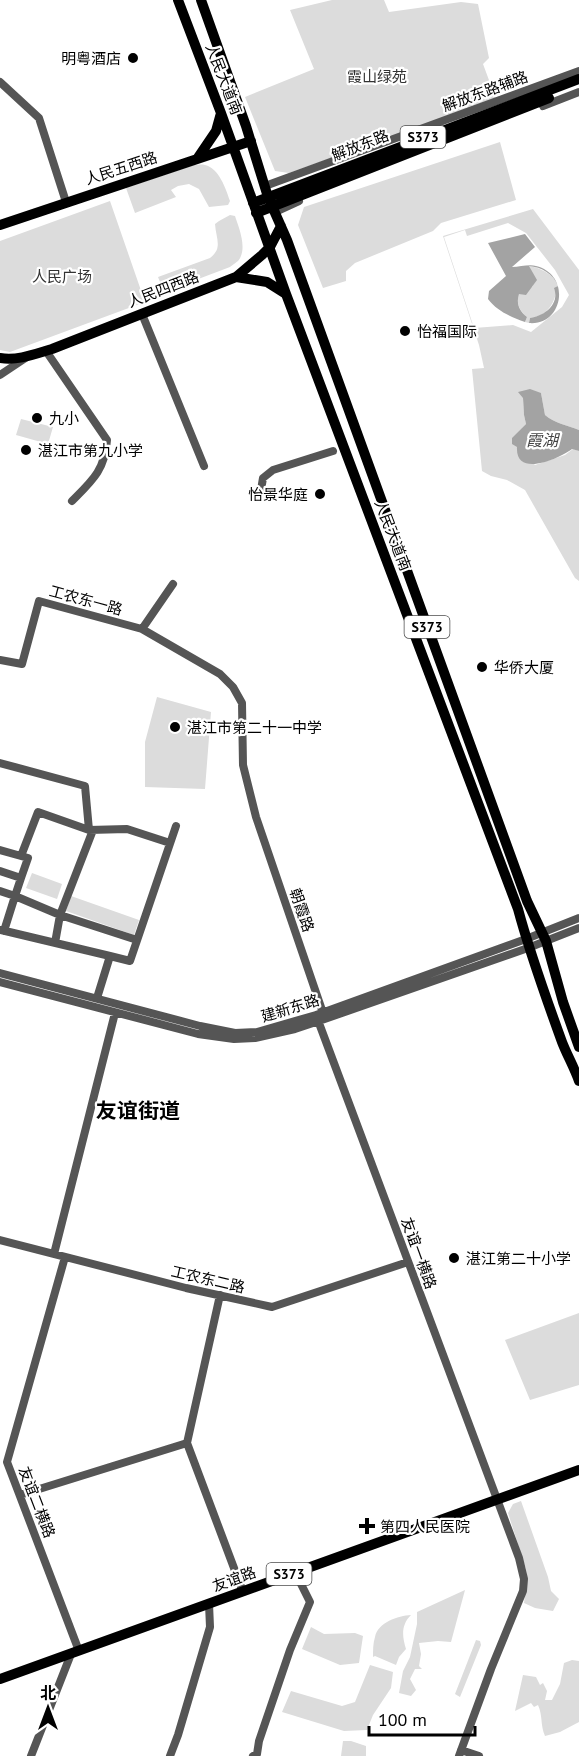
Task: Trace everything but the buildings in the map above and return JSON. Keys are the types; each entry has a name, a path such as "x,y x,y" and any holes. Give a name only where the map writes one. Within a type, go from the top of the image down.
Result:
{"main road":[{"name":"人民大道南","path":"178,0 222,113 286,294 518,909 527,943 579,1081"},
{"name":"人民大道南","path":"201,0 265,186 527,901 544,936 579,1047"},
{"name":"解放东路","path":"272,205 319,177 579,79"},
{"name":"解放东路","path":"254,208 272,205 579,86"},
{"path":"196,159 216,131 222,113"},
{"name":"人民五西路","path":"0,224 251,141"},
{"name":"人民四西路","path":"0,358 9,360 37,354 236,277 270,247 281,226"},
{"path":"236,277 267,282 286,294"},
{"name":"友谊路","path":"0,1679 579,1470"}],"street":[{"name":"解放东路辅路","path":"265,186 579,71"},
{"path":"0,82 39,118 66,202"},
{"path":"272,205 579,92"},
{"path":"142,314 204,466"},
{"path":"0,375 37,354 107,440 102,466 96,476 72,501"},
{"path":"261,490 263,478 273,470 333,451"},
{"path":"142,629 173,584"},
{"name":"工农东一路","path":"0,660 22,664 39,601 142,629"},
{"name":"朝霞路","path":"142,629 220,674 233,687 242,703 243,765 255,817 319,1016"},
{"path":"0,763 85,786 91,830 60,915 55,943"},
{"path":"21,856 38,812 91,830 127,830 170,843"},
{"path":"0,850 28,858 2,930 130,961 176,826"},
{"path":"0,871 21,878"},
{"path":"0,891 60,915 137,940"},
{"name":"建新东路","path":"0,973 200,1026 235,1033 257,1032 319,1016 527,943 579,918"},
{"name":"建新东路","path":"544,936 579,928"},
{"path":"97,998 110,956"},
{"name":"建新东路","path":"0,982 198,1034 234,1039 255,1038 295,1029 319,1016"},
{"path":"54,1254 115,1013"},
{"name":"友谊一横路","path":"319,1016 518,1564 519,1590 453,1756"},
{"name":"工农东二路","path":"0,1240 272,1307 408,1262"},
{"name":"友谊二横路","path":"65,1257 4,1461 20,1495 75,1652"},
{"path":"220,1296 187,1443 243,1592"},
{"path":"20,1495 187,1443"},
{"path":"479,1756 460,1753 523,1591 524,1580 519,1558 495,1501"},
{"path":"253,1756 257,1754 259,1741 290,1650 310,1602 295,1572"},
{"path":"170,1756 182,1724 210,1627 209,1604"},
{"path":"31,1756 75,1652"}],"green space":[{"name":"霞山绿苑","path":"332,0 384,0 389,12 461,2 478,4 489,58 483,64 496,99 289,173 275,171 245,97 314,69 290,10"},
{"path":"500,142 516,200 441,223 433,231 355,263 346,271 346,281 323,288 298,225 304,207"},
{"path":"194,165 204,165 214,170 224,185 230,201 228,205 209,207 199,189 189,184 171,190 176,197 135,213 126,188"},
{"name":"人民广场","path":"110,201 145,302 10,352 0,350 0,241"},
{"path":"533,209 579,270 579,430 545,415 541,393 523,398 526,424 512,439 535,465 565,455 573,449 579,451 579,581 575,578 525,490 507,480 482,471 472,369 484,368 479,345 443,236","holes":["508,223 526,233 555,270 569,295 562,307 531,332 513,325 474,328 444,237 465,230 467,236"]},
{"path":"230,215 235,216 242,238 242,251 238,261 230,267 164,292 158,277 210,258 218,247 215,224"},
{"path":"529,266 549,274 557,286 555,298 550,307 544,313 530,318 529,323 525,322 527,317 520,309 518,300 519,293 533,286"},
{"path":"21,419 53,427 48,444 16,435"},
{"path":"157,697 211,712 205,789 145,787 145,742"},
{"path":"32,873 62,884 57,899 26,888"},
{"path":"71,896 139,920 134,935 66,911"},
{"path":"579,1313 579,1385 530,1400 505,1340"},
{"path":"521,1501 551,1591 559,1599 553,1611 535,1608 524,1603 526,1569 508,1513 513,1504"},
{"path":"465,1590 451,1642 419,1643 421,1654 419,1666 422,1669 415,1669 410,1679 416,1690 411,1696 399,1693 403,1671 410,1657 417,1624 417,1612"},
{"path":"411,1615 403,1631 406,1649 396,1665 373,1657 374,1639 380,1627 395,1618"},
{"path":"311,1627 324,1634 355,1633 363,1636 359,1663 340,1665 302,1649"},
{"path":"476,1640 480,1641 481,1645 460,1697 455,1694"},
{"path":"572,1660 579,1661 579,1722 560,1732 545,1736 538,1705 534,1707 531,1703 515,1711 523,1675 536,1677 540,1685 543,1683 547,1691 545,1700 552,1700 560,1684 564,1663"},
{"path":"370,1665 393,1672 391,1688 373,1715 367,1730 344,1731 282,1712 291,1691 342,1706 355,1702"},
{"path":"343,1741 366,1746 366,1756 341,1756"}],"water":[{"path":"525,234 535,247 512,267 530,265 536,266 547,271 556,281 546,272 529,266 537,280 526,295 519,294 519,307 527,317 525,322 500,310 488,299 489,291 506,276 488,243"},
{"path":"558,286 559,299 550,317 541,322 529,323 530,318 541,315 550,308 555,299 554,288"},
{"name":"霞湖","path":"530,389 541,393 545,415 579,430 579,451 572,449 548,461 530,464 523,462 518,456 517,447 512,444 512,438 526,424 523,398 518,392"}],"place":[{"name":"明粤酒店","path":"133,58"},
{"name":"怡福国际","path":"405,331"},
{"name":"九小","path":"37,418"},
{"name":"湛江市第九小学","path":"26,450"},
{"name":"怡景华庭","path":"320,494"},
{"name":"华侨大厦","path":"482,667"},
{"name":"湛江市第二十一中学","path":"175,727"},
{"name":"湛江第二十小学","path":"454,1258"},
{"name":"第四人民医院","path":"367,1526"}],"district":[{"name":"友谊街道","path":"138,1110"}]}
